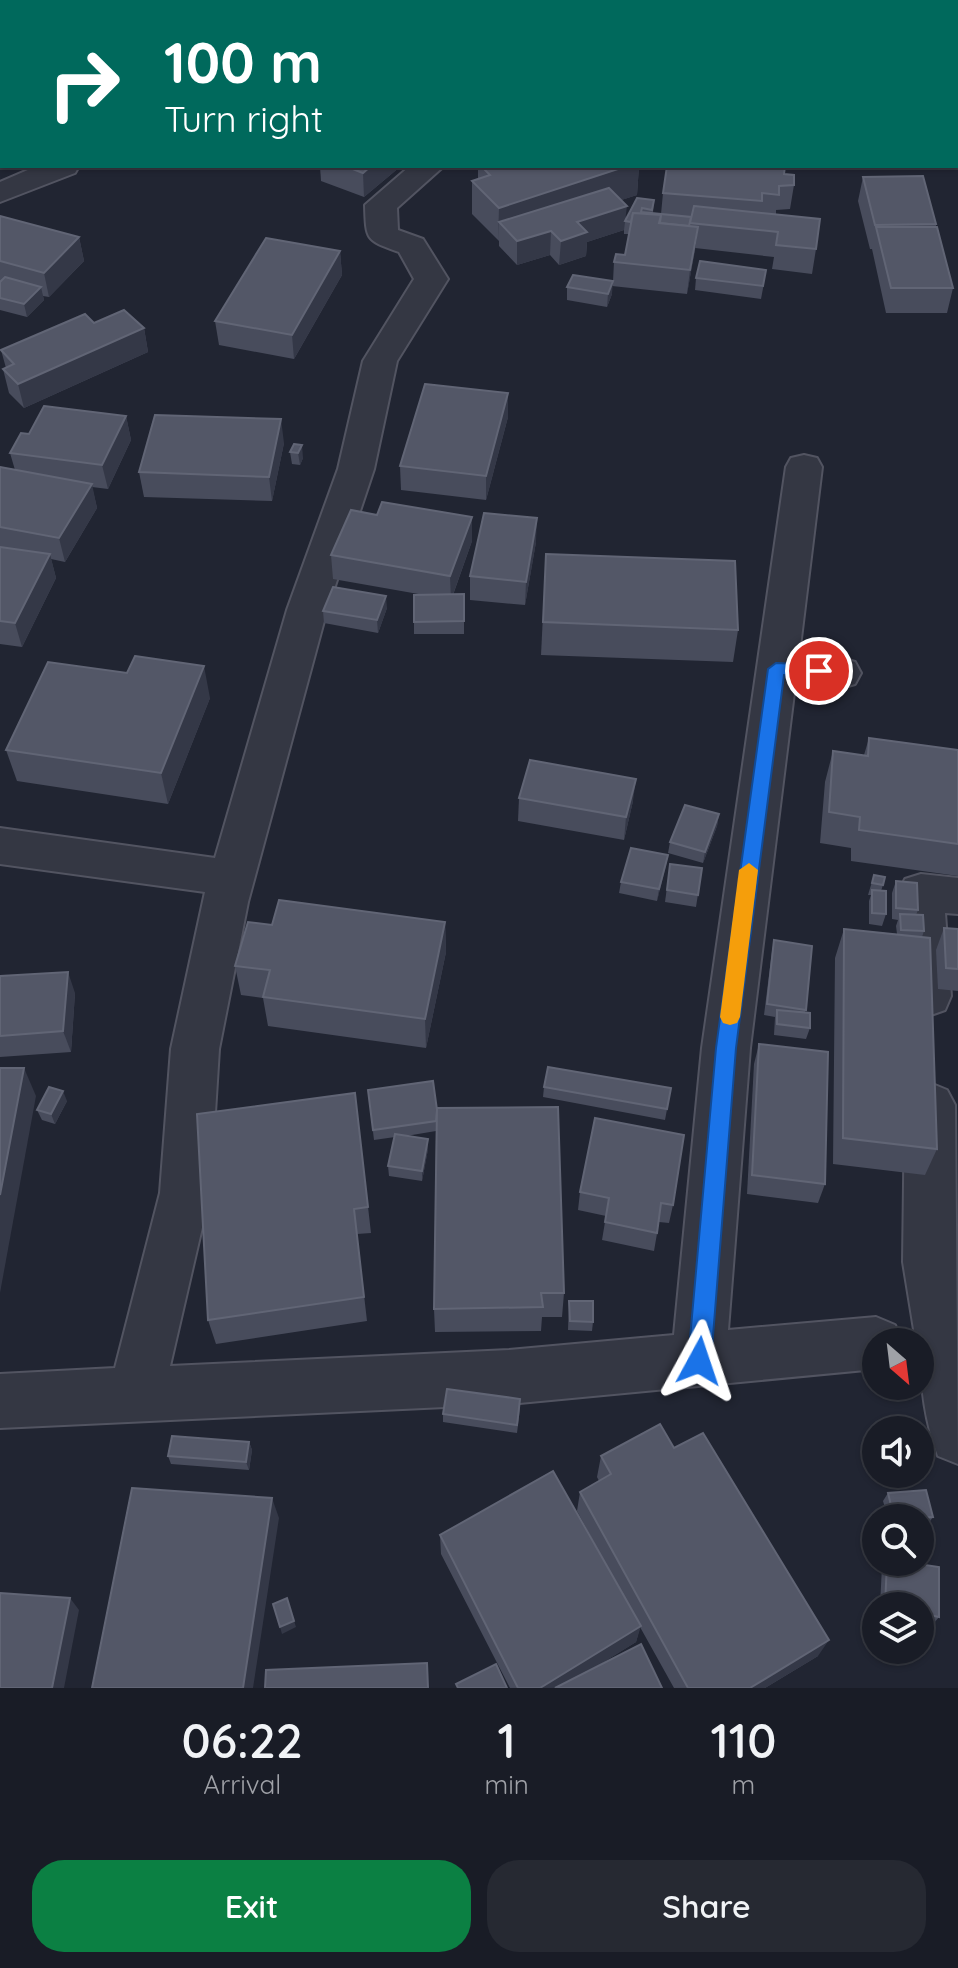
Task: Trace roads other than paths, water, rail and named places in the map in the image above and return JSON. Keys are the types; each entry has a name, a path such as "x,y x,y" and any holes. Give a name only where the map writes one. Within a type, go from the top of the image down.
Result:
{"street":[{"path":"0,193 59,168"},
{"path":"136,1393 185,1193 195,1049 231,878 307,610 356,469 380,361 431,279 412,246 382,235 381,205 427,168"},
{"path":"699,1361 726,1048 804,467"},
{"path":"776,669 841,673"},
{"path":"0,846 231,878"},
{"path":"958,896 921,892 928,960 929,1047 943,1264 941,1335 958,1436"},
{"path":"934,1336 941,1335"},
{"path":"0,1401 509,1377 862,1344"}]}
